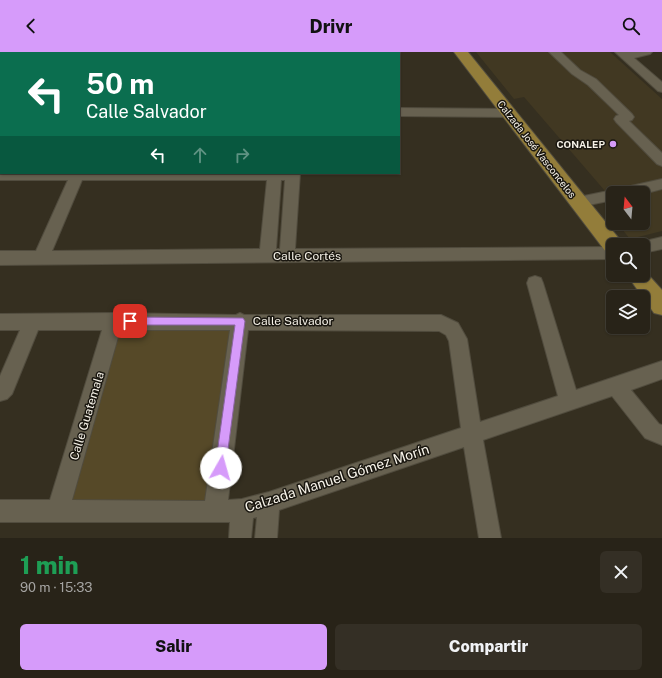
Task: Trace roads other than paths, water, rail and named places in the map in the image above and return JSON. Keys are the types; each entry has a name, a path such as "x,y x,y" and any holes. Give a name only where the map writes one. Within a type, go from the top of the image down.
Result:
{"main road":[{"name":"Calzada José Vasconcelos","path":"461,52 607,238"},
{"path":"643,282 662,306"}],"street":[{"path":"555,52 576,72 592,82 628,117 620,119 662,161"},
{"path":"623,54 646,52"},
{"path":"623,54 662,88"},
{"path":"400,112 508,113"},
{"path":"267,256 275,174"},
{"path":"0,175 293,174 287,256"},
{"path":"41,258 77,175"},
{"path":"650,187 662,184"},
{"path":"578,202 606,196"},
{"path":"650,246 662,243"},
{"name":"Calle Cortés","path":"0,258 606,254"},
{"path":"535,283 570,402"},
{"name":"Calle Guatemala","path":"58,512 114,321"},
{"path":"215,512 240,321"},
{"name":"Calle Salvador","path":"0,322 240,321 441,323 452,329 458,339 472,435 490,538"},
{"path":"0,392 5,387 32,322"},
{"name":"Calzada Manuel Gómez Morín","path":"0,512 215,512 242,510 269,503 662,370"},
{"path":"616,386 652,431 662,435"},
{"path":"266,538 269,503"},
{"path":"240,538 242,510"}],"place":[{"name":"CONALEP","path":"613,144"}]}
